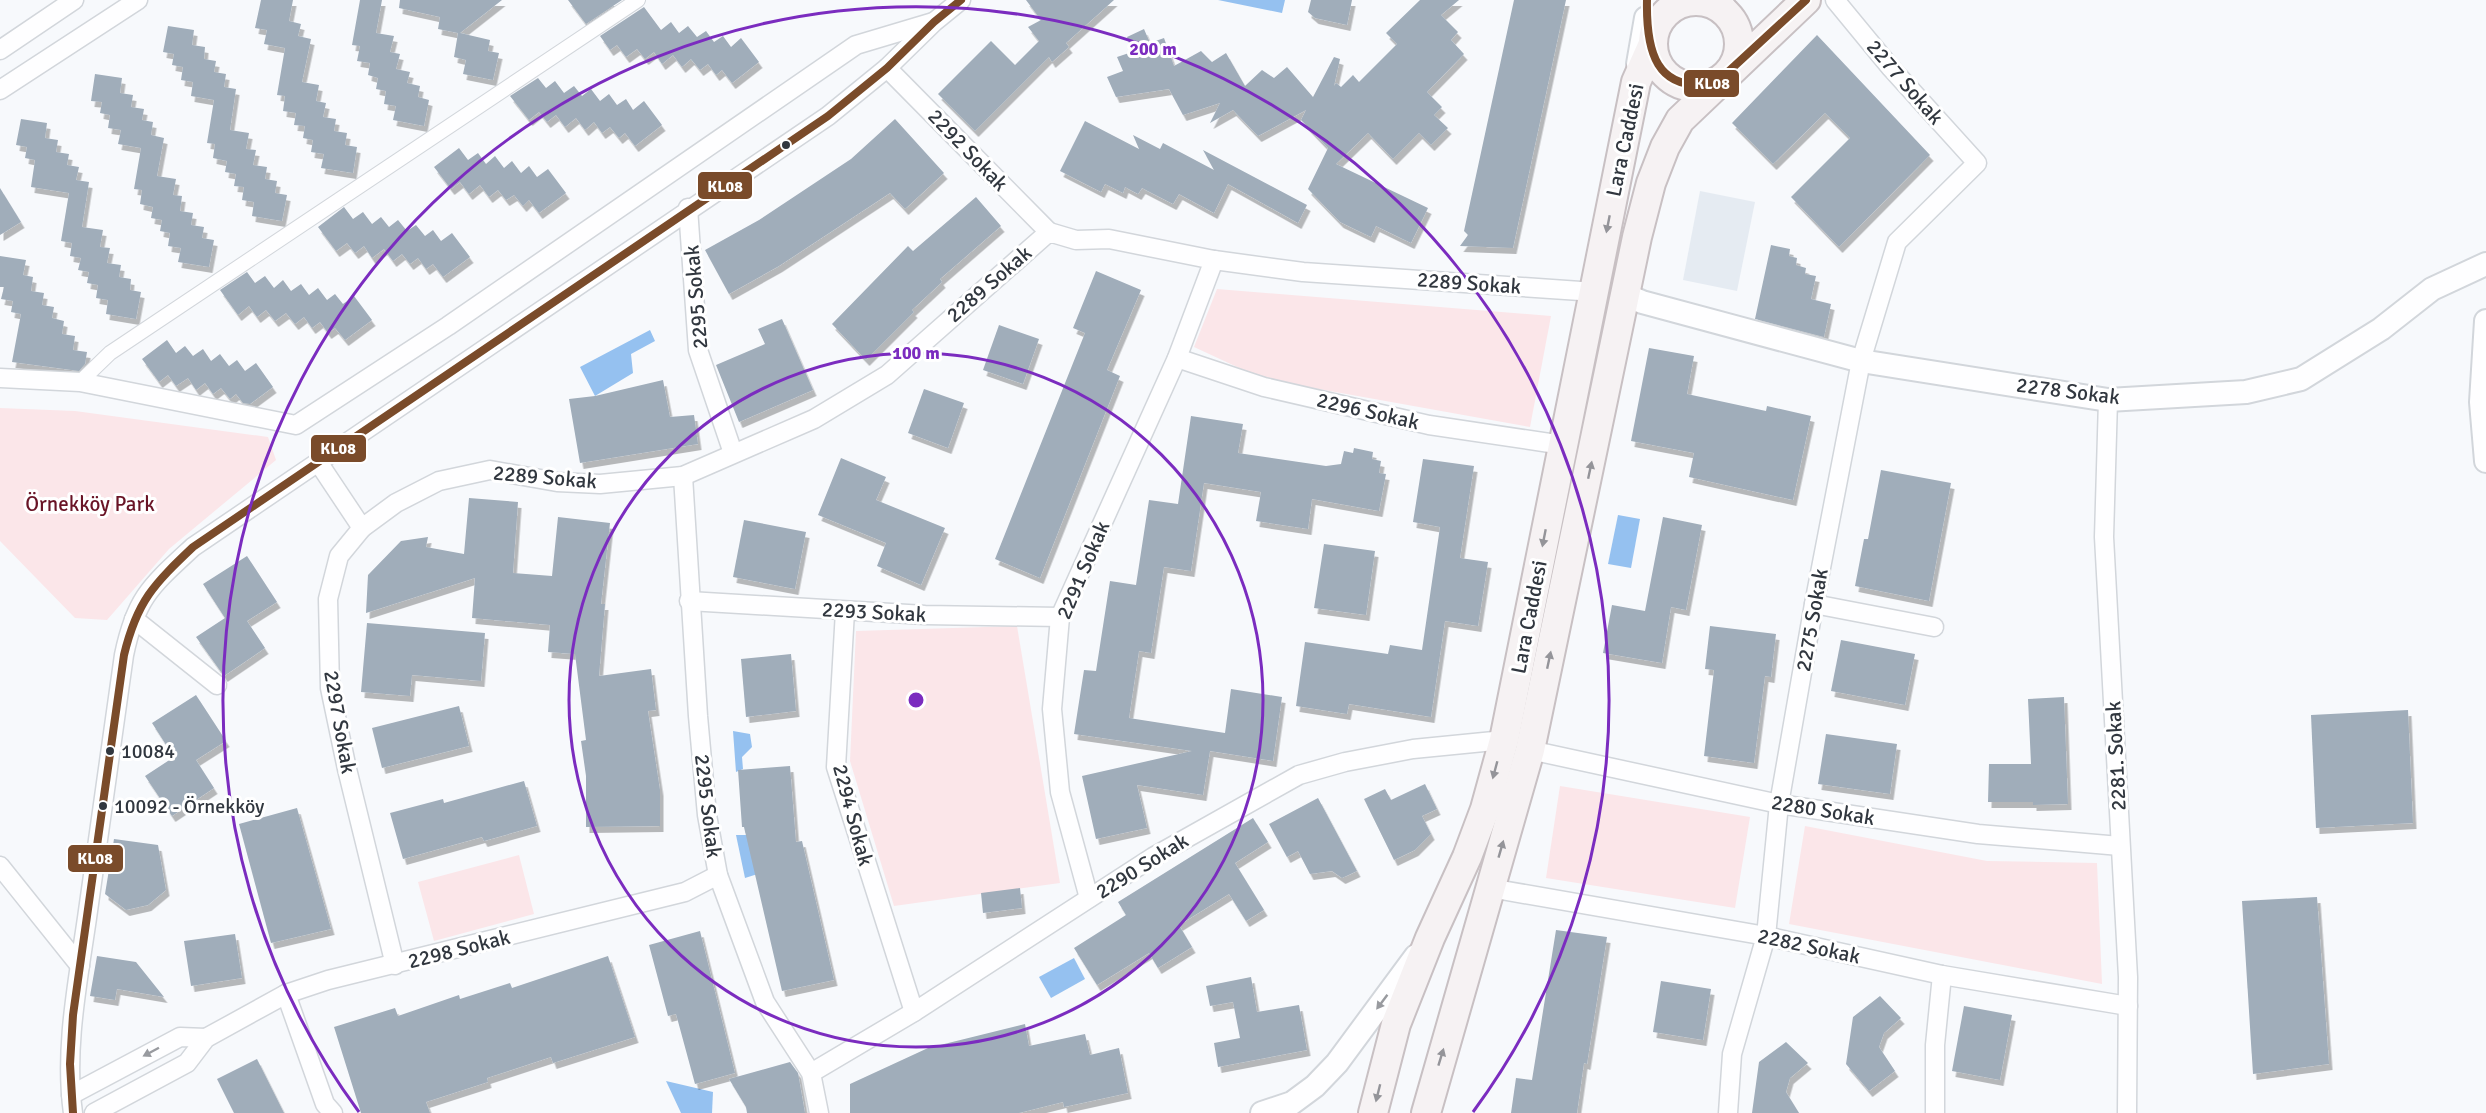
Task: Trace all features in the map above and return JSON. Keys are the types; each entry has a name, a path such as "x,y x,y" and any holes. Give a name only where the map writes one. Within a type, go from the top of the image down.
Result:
{"main road":[{"path":"1695,0 1708,2 1725,9 1738,32 1740,46 1736,61 1728,74 1716,83 1688,88 1662,73 1655,60 1652,46 1655,29 1664,15 1677,4 1695,0"},
{"path":"1426,1113 1530,750 1637,237 1651,183 1665,147 1680,120 1806,0"},
{"name":"Lara Caddesi","path":"1430,938 1471,848 1504,740 1636,82 1652,46"},
{"path":"1373,1113 1396,1024 1430,938"}],"street":[{"path":"0,50 74,0"},
{"path":"0,90 138,0"},
{"path":"80,382 110,353 638,0"},
{"path":"72,1104 70,1055 80,966 124,655 141,600 152,585 193,547 688,208 828,116 887,68 934,22 961,0"},
{"name":"2277 Sokak","path":"1835,0 1891,68 1977,163"},
{"path":"1646,9 1652,46"},
{"path":"1636,82 1646,9"},
{"path":"0,378 80,382 296,425 462,317 856,45 934,22"},
{"name":"2292 Sokak","path":"887,68 1049,232"},
{"name":"2275 Sokak","path":"1728,1113 1732,1054 1766,936 1779,804 1814,604 1861,361 1897,242 1977,163"},
{"name":"2295 Sokak","path":"688,208 698,350 733,453"},
{"name":"2289 Sokak","path":"362,528 396,503 439,481 490,470 557,482 600,484 683,476 814,419 887,375 1049,232 1076,240 1109,239 1214,260 1303,273 1594,292"},
{"name":"2291 Sokak","path":"1089,898 1060,792 1052,709 1060,617 1177,357 1214,260"},
{"name":"2278 Sokak","path":"1626,295 1642,302 1861,361 2108,400 2246,392 2301,379 2381,329 2432,289 2486,264"},
{"path":"2486,321 2481,402 2486,461"},
{"name":"2296 Sokak","path":"1177,357 1264,387 1429,425 1563,445"},
{"name":"2281. Sokak","path":"2108,400 2104,537 2128,1006 2127,1113"},
{"path":"318,462 362,528"},
{"name":"2295 Sokak","path":"683,476 689,601 707,815 718,875 765,1002 811,1073 819,1113"},
{"name":"2297 Sokak","path":"362,528 339,556 328,599 330,687 347,769 395,965"},
{"name":"2293 Sokak","path":"689,601 925,615 1060,617"},
{"path":"1814,604 1934,627"},
{"name":"2294 Sokak","path":"845,611 836,767 914,1012"},
{"path":"134,619 218,685"},
{"name":"2290 Sokak","path":"811,1073 914,1012 1153,857 1299,775 1345,762 1413,749 1504,740"},
{"name":"2280 Sokak","path":"1530,750 1779,804 1978,834 2121,846"},
{"path":"0,866 80,966"},
{"name":"2298 Sokak","path":"93,1113 187,1063 206,1038 286,994 328,980 685,892 718,875"},
{"name":"2282 Sokak","path":"1490,888 1766,936 1942,975 2128,1006"},
{"name":"Lara Caddesi","path":"1262,1113 1292,1103 1315,1086 1337,1063 1430,938"},
{"path":"1935,1113 1935,1045 1942,975"},
{"path":"286,994 325,1104 333,1113"},
{"name":"2298 Sokak","path":"72,1104 180,1037 206,1038"}],"shaded area":[{"path":"1700,191 1755,202 1737,291 1683,280"}],"green space":[{"path":"1217,289 1551,316 1530,427 1263,379 1194,347"},
{"name":"Örnekköy Park","path":"0,408 75,411 268,437 276,460 169,549 107,620 75,618 0,541"},
{"path":"1017,626 1060,883 894,906 850,761 856,631"},
{"path":"1560,786 1750,817 1735,908 1546,878"},
{"path":"1805,826 1987,861 2097,863 2102,984 1789,924"},
{"path":"519,855 534,914 434,941 418,882"}],"water":[{"path":"1218,0 1285,0 1282,13"},
{"path":"650,330 655,341 631,354 633,373 595,396 580,367"},
{"path":"1618,515 1640,519 1631,568 1608,564"},
{"path":"733,731 750,734 752,747 742,757 743,769 736,772"},
{"path":"736,835 754,835 764,872 745,878"},
{"path":"1074,958 1085,979 1051,998 1039,977"},
{"path":"666,1081 713,1092 712,1113 681,1113"}],"building":[{"path":"261,0 293,0 289,21 301,24 298,36 311,39 302,82 319,85 316,101 326,103 323,117 336,119 334,131 347,133 345,145 357,147 353,173 321,168 324,154 311,152 313,140 303,138 305,126 294,125 296,113 283,111 285,96 277,95 285,48 264,44 267,30 255,28"},
{"path":"360,0 382,0 376,33 394,36 390,52 400,54 396,69 410,72 407,83 420,86 418,97 429,100 424,126 393,120 396,106 384,104 386,91 376,89 378,78 368,75 370,63 357,61 360,46 352,45"},
{"path":"400,0 502,0 460,33 490,40 488,51 499,53 493,80 463,74 466,60 454,57 458,33 438,29 440,17 399,8"},
{"path":"568,0 622,0 586,24"},
{"path":"1026,0 1114,0 1066,43 1069,47 1052,62 1049,57 975,131 938,94 991,41 1015,65 1039,41 1028,27 1041,20"},
{"path":"1311,0 1352,0 1347,25 1315,18 1308,12"},
{"path":"1420,0 1459,0 1441,15 1458,32 1451,40 1464,54 1427,92 1442,107 1434,115 1448,128 1431,145 1419,133 1393,159 1368,133 1336,164 1428,208 1411,243 1376,226 1371,237 1340,222 1308,189 1328,148 1301,120 1306,110 1258,136 1233,110 1210,123 1220,103 1183,115 1169,89 1116,97 1107,77 1123,71 1117,57 1132,52 1127,37 1144,29 1150,43 1164,38 1174,66 1201,51 1212,62 1226,53 1245,86 1262,70 1274,78 1287,67 1313,97 1334,57 1340,59 1334,86 1336,83 1341,87 1353,75 1359,82 1397,44 1386,33"},
{"path":"1514,0 1566,0 1513,248 1460,246 1468,235 1464,231"},
{"path":"644,7 661,30 671,22 679,33 688,26 697,37 706,31 714,42 723,36 731,47 741,38 759,62 732,83 722,70 716,75 708,64 700,70 691,59 682,67 673,55 662,64 654,52 645,59 637,49 626,57 617,45 610,50 600,36"},
{"path":"168,26 194,30 192,45 205,47 204,59 216,61 214,72 226,74 224,87 236,89 230,130 249,133 246,149 256,150 253,165 267,167 265,179 277,181 275,193 287,195 282,221 252,216 254,202 242,200 244,187 234,186 236,174 225,172 227,161 213,158 215,144 207,143 214,100 191,96 193,82 181,80 183,67 172,65 174,54 163,52"},
{"path":"1817,35 1930,155 1839,247 1791,197 1850,138 1825,113 1773,164 1732,123"},
{"path":"95,74 122,78 120,93 133,95 131,107 144,109 142,120 153,122 151,135 164,138 157,176 176,179 173,195 182,196 180,211 193,213 191,225 204,227 202,238 214,240 209,267 178,262 181,248 168,246 170,233 160,231 162,220 151,218 153,207 140,204 142,190 134,189 141,148 118,144 121,130 108,128 110,115 100,113 102,102 91,101"},
{"path":"538,78 546,88 555,81 564,93 574,86 582,96 591,89 600,101 609,94 617,105 626,99 633,110 644,101 662,125 635,146 625,133 619,138 610,127 602,133 594,122 585,130 576,118 565,127 556,115 547,122 539,112 529,120 510,96"},
{"path":"21,119 47,123 45,138 58,140 56,152 69,154 67,165 79,167 76,180 89,182 82,227 103,230 100,247 110,248 107,263 121,265 119,277 131,279 130,290 141,292 136,319 106,314 108,300 96,298 98,285 87,283 89,272 78,270 81,258 70,256 72,243 61,241 69,193 31,187 35,160 25,158 27,147 16,145"},
{"path":"895,119 944,173 905,209 890,193 779,266 729,294 705,250 759,220 851,159"},
{"path":"1085,121 1139,149 1133,135 1160,149 1163,143 1214,170 1203,150 1307,205 1298,223 1228,184 1214,213 1179,194 1173,204 1142,188 1138,194 1125,187 1123,193 1105,184 1101,192 1060,171"},
{"path":"459,148 468,160 478,153 486,164 495,156 504,168 512,161 521,173 529,166 537,177 548,169 566,193 539,213 529,200 523,206 514,195 506,200 498,190 489,197 480,185 469,194 460,182 451,189 434,167"},
{"path":"0,188 21,222 0,235"},
{"path":"976,197 1001,226 940,279 942,282 912,310 914,312 866,360 832,324 908,246 913,251"},
{"path":"344,207 353,219 363,212 372,224 381,217 389,227 398,220 407,231 416,225 425,236 433,230 441,241 452,233 470,257 443,277 433,264 426,269 418,258 410,264 402,254 393,261 384,249 372,258 364,246 355,253 347,243 336,251 318,227"},
{"path":"1771,245 1790,249 1789,256 1797,258 1796,265 1806,268 1805,274 1816,276 1811,299 1831,304 1824,337 1755,319"},
{"path":"0,256 26,260 23,275 33,277 31,291 44,293 42,305 54,307 52,318 64,321 62,334 75,336 73,350 87,352 85,364 79,371 12,362 21,314 11,312 13,301 1,299 4,287 0,287"},
{"path":"1096,271 1141,290 1107,370 1120,376 1040,578 995,559 1085,333 1073,328"},
{"path":"247,272 255,283 265,276 274,288 283,280 291,291 301,284 309,295 318,288 327,300 335,294 343,304 354,296 372,320 345,340 335,328 328,333 320,322 312,328 304,317 295,324 286,313 275,321 266,310 257,317 249,306 238,315 220,290"},
{"path":"782,319 813,390 739,422 716,365 765,344 758,329"},
{"path":"999,325 1039,339 1023,384 983,370"},
{"path":"167,340 176,353 185,346 193,356 203,349 211,361 220,354 229,366 237,360 245,371 256,363 273,387 250,404 243,403 236,394 230,399 221,388 213,394 205,383 196,390 188,378 176,386 168,375 159,382 142,359"},
{"path":"1649,348 1694,356 1687,394 1766,411 1767,406 1811,416 1793,500 1689,477 1694,453 1631,441"},
{"path":"663,380 670,417 694,415 698,444 580,463 569,399 595,396"},
{"path":"924,389 964,403 948,448 908,433"},
{"path":"1191,416 1243,424 1238,453 1326,466 1341,464 1344,451 1353,453 1354,448 1373,452 1372,459 1381,461 1379,473 1386,474 1379,511 1312,499 1308,529 1256,521 1261,492 1204,483 1191,571 1164,567 1151,653 1139,651 1129,718 1225,733 1231,689 1282,697 1273,761 1210,751 1203,795 1137,785 1147,828 1096,839 1082,776 1192,751 1074,734 1084,670 1096,671 1110,581 1136,585 1149,500 1178,504"},
{"path":"841,458 886,477 876,500 945,528 921,585 877,566 886,543 818,515"},
{"path":"1423,459 1474,466 1460,558 1488,562 1478,626 1445,621 1431,717 1349,704 1347,714 1296,706 1305,642 1388,654 1390,645 1422,650 1440,527 1413,522"},
{"path":"1881,470 1951,483 1929,601 1855,586 1864,539 1868,539"},
{"path":"469,498 518,502 513,573 552,576 558,517 610,523 601,604 605,604 599,676 651,669 656,710 648,711 660,790 660,826 586,827 586,776 581,741 586,740 575,654 548,652 550,625 472,618 475,578 366,613 368,575 401,541 428,537 426,547 464,554"},
{"path":"1663,517 1702,525 1686,610 1671,607 1662,663 1603,653 1612,605 1645,611"},
{"path":"744,520 806,532 795,589 733,577"},
{"path":"1324,544 1375,551 1366,615 1314,608"},
{"path":"247,556 277,602 247,621 265,648 224,676 196,637 225,618 203,584"},
{"path":"367,623 485,633 481,681 412,675 410,696 361,692"},
{"path":"1710,626 1776,634 1771,677 1765,676 1754,763 1704,756 1714,670 1705,669"},
{"path":"1841,640 1915,654 1905,705 1831,691"},
{"path":"791,654 796,711 746,717 741,659"},
{"path":"196,695 226,741 196,760 214,788 172,816 145,776 174,757 152,723"},
{"path":"2064,697 2068,804 2033,805 2033,802 1988,802 1989,764 2031,764 2028,699"},
{"path":"459,706 469,746 382,768 372,728"},
{"path":"2408,710 2413,823 2316,828 2311,715"},
{"path":"1826,734 1897,744 1890,794 1818,784"},
{"path":"790,766 796,842 802,841 834,980 782,991 744,827 742,827 738,770"},
{"path":"524,781 537,826 484,841 482,837 403,859 390,813 443,799 444,803"},
{"path":"1425,784 1437,809 1422,816 1431,834 1415,850 1394,860 1364,799 1385,789 1391,800"},
{"path":"1318,798 1357,871 1342,878 1332,871 1310,874 1298,851 1287,857 1269,824"},
{"path":"297,808 331,929 271,943 239,824"},
{"path":"1253,818 1268,842 1235,863 1264,910 1246,921 1229,894 1179,925 1192,947 1158,968 1149,953 1097,985 1074,948 1126,915 1118,902"},
{"path":"114,839 158,845 166,890 148,905 126,910 105,894"},
{"path":"1020,888 1022,908 983,913 981,893"},
{"path":"2317,897 2329,1064 2253,1074 2242,901"},
{"path":"1556,930 1607,937 1577,1113 1511,1113 1516,1078 1532,1080"},
{"path":"700,931 735,1073 695,1084 676,1014 668,1016 649,945"},
{"path":"235,934 242,978 191,986 184,941"},
{"path":"97,956 136,962 164,997 117,989 115,1000 90,996"},
{"path":"608,956 635,1037 553,1063 551,1057 487,1078 488,1082 426,1102 430,1113 361,1113 334,1027 395,1008 398,1016 459,995 460,999 510,983 512,988"},
{"path":"1251,977 1257,1012 1299,1005 1307,1050 1218,1067 1214,1043 1240,1038 1233,1002 1210,1006 1206,986"},
{"path":"1661,981 1711,989 1703,1040 1653,1032"},
{"path":"1880,996 1901,1018 1884,1033 1879,1047 1895,1071 1869,1091 1846,1064 1853,1017"},
{"path":"1964,1006 2012,1015 2000,1080 1952,1071"},
{"path":"1025,1024 1029,1046 1085,1034 1090,1055 1119,1048 1128,1093 1064,1107 1063,1102 1019,1113 850,1113 850,1084 928,1048"},
{"path":"1786,1042 1808,1063 1790,1078 1786,1092 1799,1113 1752,1113 1759,1062"},
{"path":"257,1059 284,1113 234,1113 217,1079"},
{"path":"790,1062 798,1073 805,1113 747,1113 746,1107 729,1079"}],"transit line":[{"name":"KL08","path":"73,1113 70,1064 73,1015 124,655 141,607 157,583 193,547 828,116 887,68 934,22 961,0"},
{"name":"KL08","path":"1647,0 1649,36 1658,64 1667,75 1679,82 1695,85 1716,83 1806,0"}],"place":[{"name":"10084","path":"110,751"},
{"name":"10092 - Örnekköy","path":"103,806"}]}
